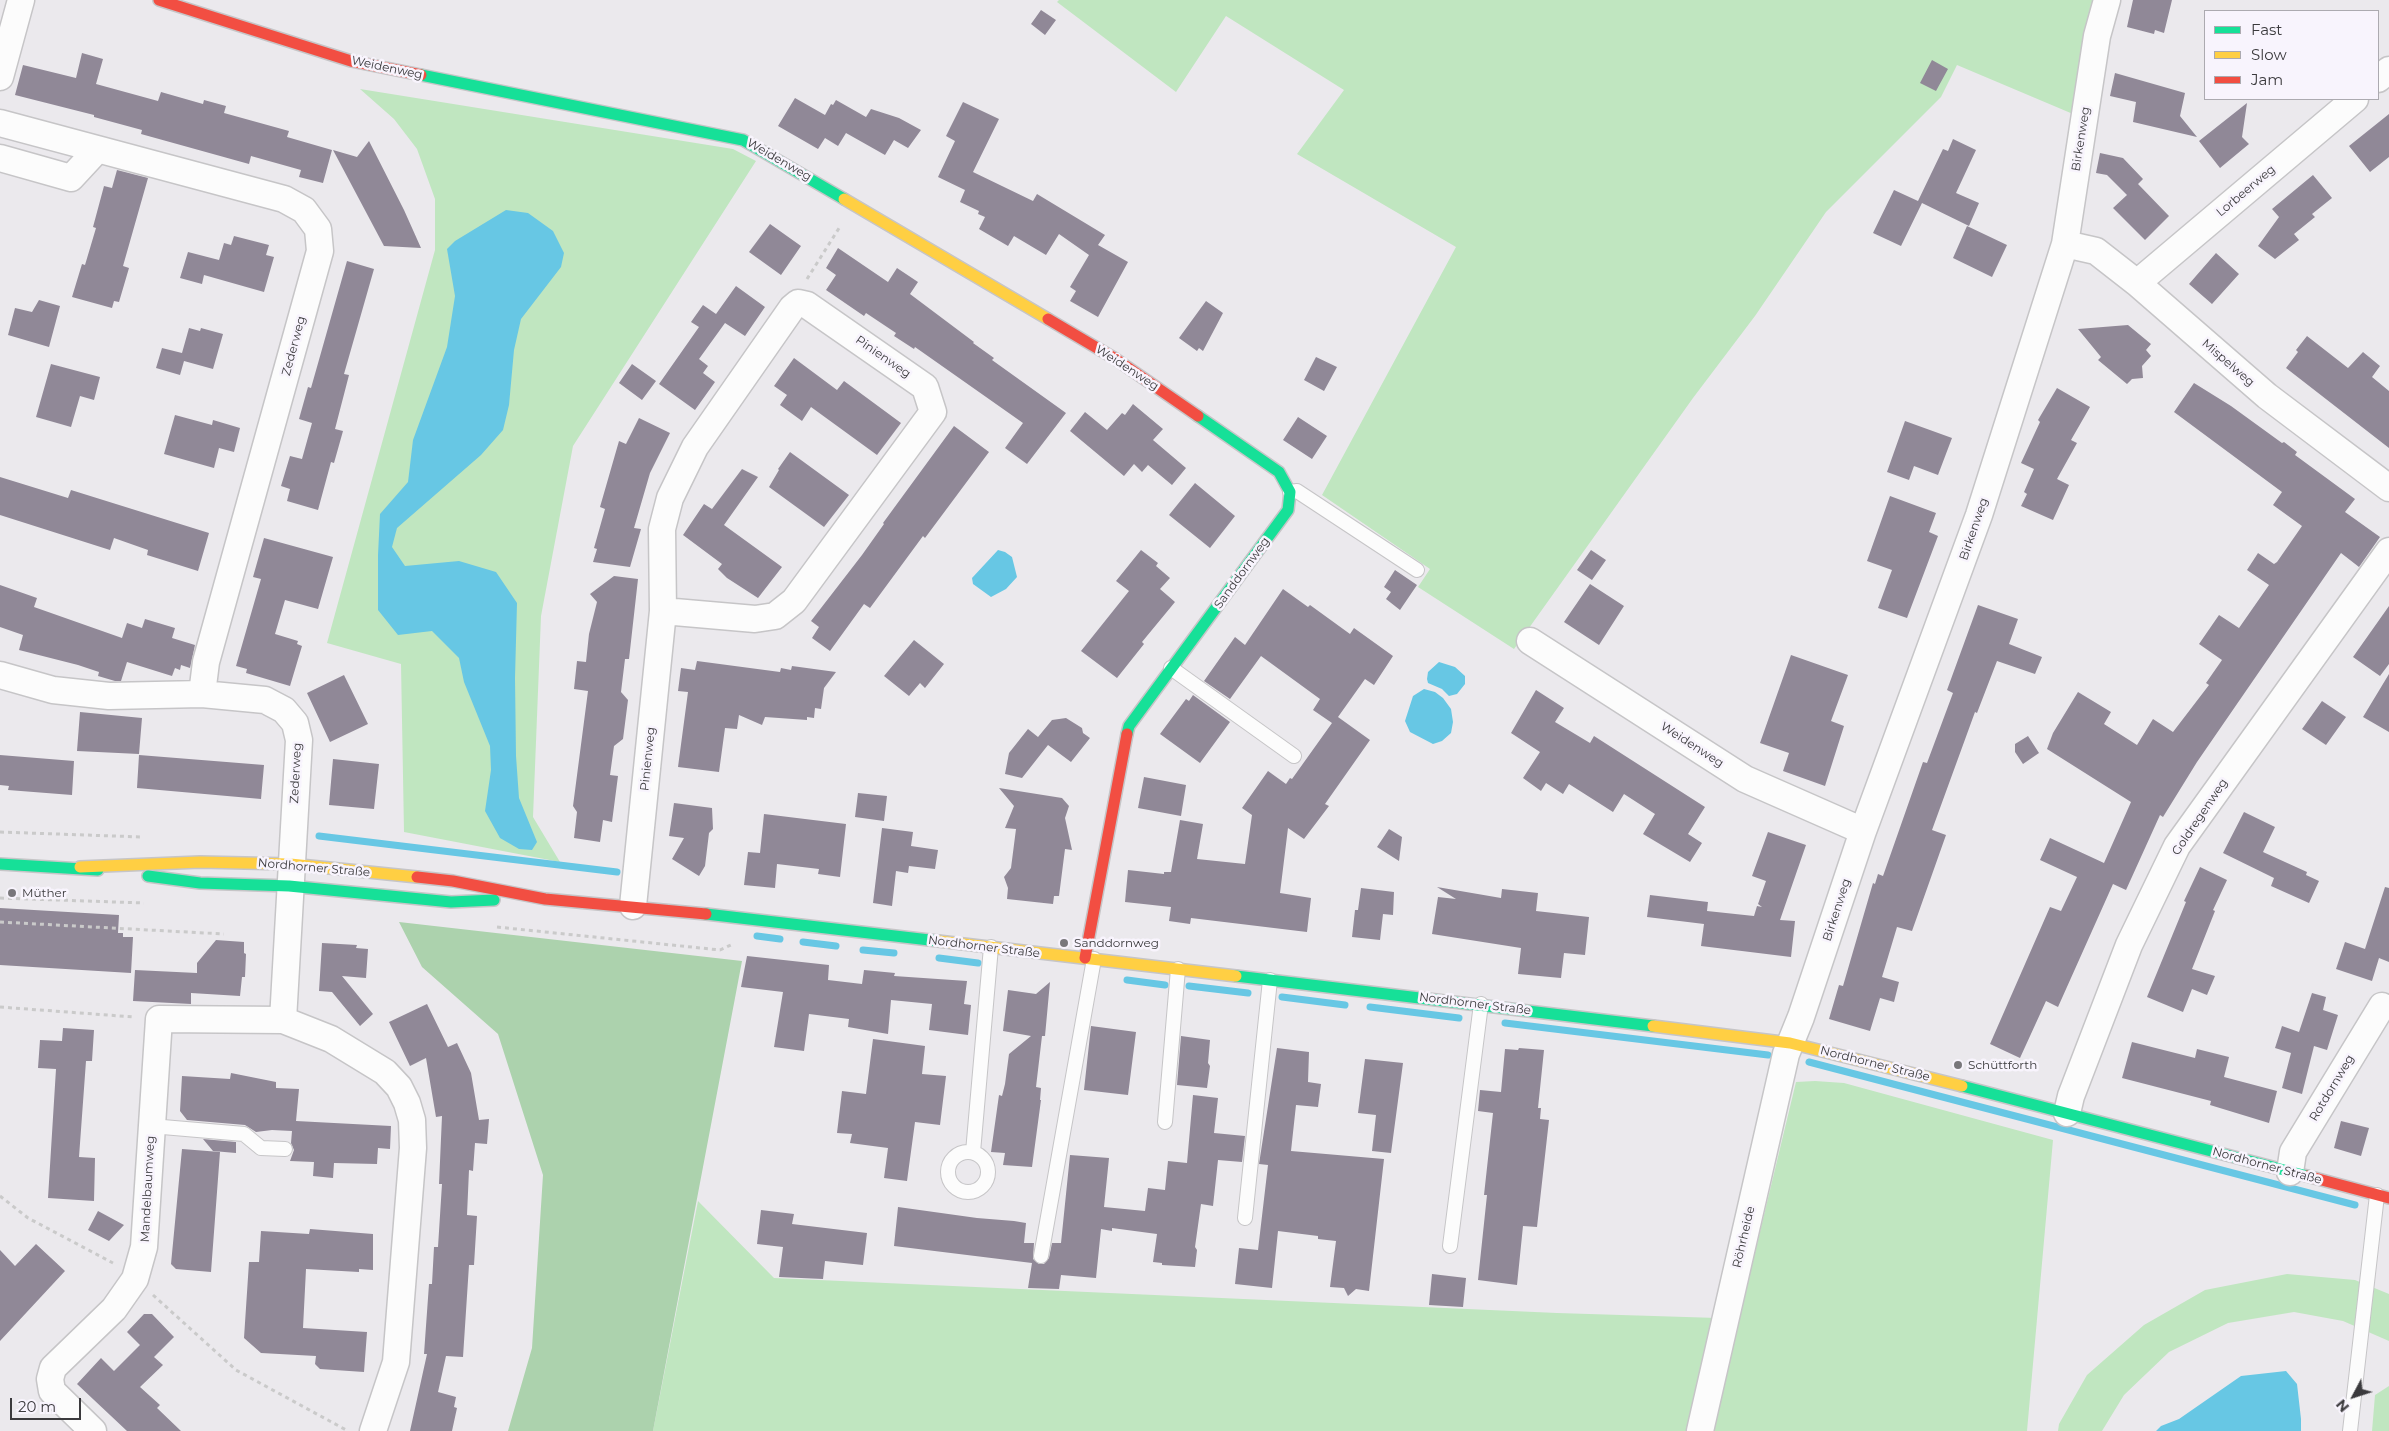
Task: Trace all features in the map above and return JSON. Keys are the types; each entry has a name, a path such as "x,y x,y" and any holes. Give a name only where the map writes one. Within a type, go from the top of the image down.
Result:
{"street":[{"path":"0,77 21,0"},
{"name":"Weidenweg","path":"159,0 351,61 743,140 854,203 1114,358 1279,472 1290,492"},
{"name":"Birkenweg","path":"1790,1043 1802,1017 1863,830 1979,515 2065,244 2097,36 2107,0"},
{"path":"2379,78 2389,70"},
{"name":"Lorbeerweg","path":"2137,283 2354,100"},
{"name":"Zederweg","path":"0,123 284,199 304,210 318,229 320,250 206,662 202,694"},
{"path":"0,158 71,178 97,150"},
{"name":"Mispelweg","path":"2065,244 2096,251 2137,283 2267,396 2389,488"},
{"name":"Pinienweg","path":"633,906 663,611 662,529 670,498 695,447 792,308 798,303 807,305 925,387 933,412 794,601 775,616 755,619 663,611"},
{"name":"Sanddornweg","path":"1089,959 1129,726 1288,510 1290,492"},
{"name":"Goldregenweg","path":"2067,1113 2070,1096 2129,945 2177,846 2389,551"},
{"name":"Weidenweg","path":"1530,641 1745,779 1863,830"},
{"name":"Zederweg","path":"0,675 53,690 109,696 202,694 265,700 284,710 295,723 299,740 290,875"},
{"name":"Nordhorner Straße","path":"0,864 80,867 200,862 451,902 546,898"},
{"name":"Nordhorner Straße","path":"80,867 200,883 290,875 453,881 546,898 633,906 1482,1004 1790,1043 2383,1196"},
{"path":"283,1020 290,875"},
{"name":"Rotdornweg","path":"2290,1172 2293,1152 2382,1006"},
{"path":"159,1019 283,1020 331,1039 385,1072 399,1087 407,1103 412,1120 413,1148 396,1362 373,1431"},
{"name":"Mandelbaumweg","path":"93,1431 52,1391 50,1379 52,1368 114,1309 135,1279 144,1247 159,1019"},
{"name":"Röhrheide","path":"1700,1431 1790,1043"}],"lane":[{"path":"1290,492 1297,491 1417,570"},
{"path":"1172,668 1294,756"},
{"path":"973,1152 991,947"},
{"path":"1042,1256 1089,959"},
{"path":"1165,1122 1178,969"},
{"path":"1245,1218 1270,980"},
{"path":"1450,1246 1482,1004"},
{"path":"151,1126 244,1134 261,1148 285,1149"},
{"path":"2350,1431 2383,1196"}],"path":[{"path":"798,303 800,290 854,203"},
{"path":"0,832 145,837"},
{"path":"0,898 149,903"},
{"path":"0,922 224,934"},
{"path":"487,926 720,950 735,943 738,939"},
{"path":"0,1007 159,1019"},
{"path":"0,1196 28,1218 122,1268 236,1370 348,1431"}],"green space":[{"path":"1059,0 2095,0 2073,114 1957,65 1941,97 1826,212 1755,316 1693,398 1514,649 1418,587 1430,569 1322,495 1456,247 1297,154 1344,90 1226,16 1176,92 1057,2"},
{"path":"360,89 733,149 756,161 573,446 541,616 533,817 560,862 404,832 401,664 327,643 435,250 435,199 417,149 394,119"},
{"path":"399,922 742,961 653,1431 508,1431 532,1348 543,1175 498,1034 422,967"},
{"path":"1796,1082 1844,1083 2053,1140 2027,1431 1712,1431"},
{"path":"698,1201 774,1278 1557,1313 1718,1318 1691,1431 653,1431"},
{"path":"2287,1274 2355,1280 2389,1294 2389,1341 2343,1321 2294,1312 2228,1323 2169,1352 2124,1395 2102,1431 2058,1431 2059,1424 2087,1375 2144,1325 2205,1290"},
{"path":"2389,1386 2389,1431 2372,1431 2375,1395"}],"water":[{"path":"506,210 528,213 553,231 564,253 561,267 521,319 514,350 509,405 503,430 481,455 397,528 392,547 405,566 459,561 496,572 517,603 515,678 516,756 519,798 537,842 532,850 519,849 500,838 485,811 491,770 490,746 464,682 459,658 432,631 398,635 378,610 380,514 408,482 413,440 447,347 455,296 447,249 455,241"},
{"path":"998,550 1012,557 1017,577 1006,589 991,597 973,584 972,578"},
{"path":"1439,662 1455,667 1465,676 1465,684 1457,694 1449,696 1442,689 1428,683 1428,672"},
{"path":"1424,689 1435,692 1443,698 1451,709 1453,722 1451,733 1442,741 1433,744 1410,732 1405,721 1413,696"},
{"path":"2286,1371 2297,1384 2301,1431 2156,1431 2161,1426 2179,1419 2241,1376"}],"building":[{"path":"2133,0 2172,0 2164,33 2155,30 2154,34 2127,27"},
{"path":"1041,10 1056,20 1045,35 1031,24"},
{"path":"82,53 103,59 96,84 158,101 161,92 203,104 204,100 226,106 224,113 289,131 287,137 332,150 323,183 299,177 301,170 251,156 249,164 141,134 142,130 94,117 94,115 15,95 23,65 76,78"},
{"path":"1932,60 1948,69 1936,91 1920,83"},
{"path":"2115,73 2185,93 2180,116 2197,137 2133,122 2136,102 2110,96"},
{"path":"795,98 825,115 831,104 833,105 836,100 866,117 871,109 899,118 921,130 908,148 894,140 885,155 846,133 838,146 825,138 818,149 778,126"},
{"path":"963,102 999,119 973,172 1033,201 1037,194 1105,235 1098,245 1128,262 1098,317 1070,301 1076,291 1070,287 1089,255 1059,234 1046,255 1014,236 1008,246 979,229 985,217 978,214 979,211 960,202 965,190 938,177 955,141 946,136"},
{"path":"2247,103 2242,137 2249,144 2220,168 2199,141"},
{"path":"2389,114 2389,157 2370,172 2349,146"},
{"path":"1953,139 1976,150 1956,193 1979,203 1969,226 1922,203 1901,246 1873,233 1894,190 1918,201 1943,149 1948,151"},
{"path":"369,141 421,248 384,246 333,150 357,157"},
{"path":"2100,153 2123,158 2143,179 2138,184 2169,216 2145,240 2113,208 2127,195 2107,175 2096,173"},
{"path":"117,170 148,178 123,266 129,268 119,302 114,301 112,308 72,297 82,264 85,265 96,228 93,227 104,186 112,188"},
{"path":"2313,175 2332,198 2312,214 2315,217 2294,234 2299,240 2275,259 2258,246 2279,217 2272,209"},
{"path":"770,224 801,246 781,275 749,252"},
{"path":"1967,226 2007,245 1992,277 1953,258"},
{"path":"234,236 269,245 266,255 274,257 264,292 204,275 202,284 180,278 188,252 219,260 224,243 231,245"},
{"path":"838,248 888,282 897,268 918,282 910,294 994,358 992,360 1066,413 1027,464 1005,448 1023,423 915,347 914,349 894,336 896,333 866,313 864,316 826,290 836,275 826,268"},
{"path":"2216,253 2239,274 2212,304 2189,284"},
{"path":"347,261 374,269 344,374 349,375 335,429 343,431 334,463 331,462 318,510 287,501 290,489 281,486 290,456 302,459 312,423 299,419 308,387 311,388"},
{"path":"736,286 765,307 745,336 725,323 699,359 708,366 703,373 715,382 695,410 659,384 699,327 691,322 703,305 716,314"},
{"path":"39,300 60,306 49,347 8,335 15,308 32,312"},
{"path":"1206,301 1223,313 1203,351 1199,348 1197,351 1179,338"},
{"path":"2128,325 2151,344 2146,350 2151,356 2142,366 2143,378 2132,379 2127,384 2098,360 2101,357 2078,329"},
{"path":"189,328 200,331 201,328 223,334 213,369 184,361 180,375 156,368 162,348 182,353"},
{"path":"2307,336 2348,368 2363,352 2380,366 2372,377 2389,391 2389,448 2286,368 2298,352 2296,350"},
{"path":"1316,357 1337,367 1324,391 1304,380"},
{"path":"794,358 837,390 844,381 901,423 877,455 811,407 802,421 780,405 787,395 774,386"},
{"path":"51,364 100,377 94,400 80,396 71,427 36,417"},
{"path":"632,364 656,381 642,400 619,383"},
{"path":"2194,383 2231,406 2282,443 2284,442 2297,452 2295,455 2355,499 2345,512 2380,537 2359,567 2341,553 2197,762 2163,817 2160,815 2126,890 2113,884 2058,1007 2046,1001 2020,1058 1990,1044 2050,907 2061,911 2077,877 2040,860 2050,838 2104,863 2131,802 2047,749 2053,733 2078,692 2111,712 2104,724 2137,745 2153,719 2173,732 2209,685 2206,683 2222,660 2199,644 2219,615 2239,628 2269,585 2247,570 2258,553 2274,564 2277,562 2302,526 2273,505 2282,492 2174,412"},
{"path":"2057,388 2090,407 2071,440 2077,443 2057,479 2069,485 2053,520 2021,506 2027,494 2024,492 2034,469 2021,463 2040,422 2038,420"},
{"path":"1133,404 1163,429 1153,440 1186,468 1172,485 1148,465 1142,472 1134,464 1124,476 1070,431 1085,412 1107,430 1122,413 1125,415"},
{"path":"175,415 212,425 213,420 240,428 234,452 219,448 214,468 164,454"},
{"path":"1298,417 1327,436 1312,459 1283,440"},
{"path":"639,418 670,433 650,473 634,528 641,529 630,567 593,562 597,549 594,548 605,509 600,507 619,441 626,444"},
{"path":"1905,421 1952,438 1938,475 1914,466 1909,480 1887,472"},
{"path":"954,426 989,452 925,538 923,536 870,608 864,604 830,651 812,638 819,627 811,621 862,555"},
{"path":"790,452 849,495 824,527 769,487 778,469"},
{"path":"742,469 758,477 724,525 782,567 758,598 727,578 718,569 722,564 683,535 704,504 712,509"},
{"path":"0,477 68,498 71,490 209,533 198,571 147,555 148,550 114,538 110,550 0,515"},
{"path":"1195,483 1235,516 1210,548 1169,515"},
{"path":"1890,496 1936,513 1929,532 1938,536 1907,618 1878,608 1892,570 1867,561"},
{"path":"264,538 333,557 318,609 285,600 275,634 298,641 297,644 302,646 290,686 246,673 247,669 236,666 261,579 253,577"},
{"path":"1141,550 1158,563 1156,566 1170,578 1160,589 1175,602 1142,642 1144,644 1117,678 1081,651 1129,591 1116,581"},
{"path":"1591,550 1606,560 1592,580 1577,570"},
{"path":"1395,570 1417,585 1400,610 1386,599 1391,592 1384,587"},
{"path":"614,576 638,579 629,659 625,659 621,692 628,700 623,739 614,746 610,775 618,776 612,822 603,820 600,842 574,838 577,812 573,806 588,691 574,689 577,661 586,662 589,634 597,602 590,594"},
{"path":"1590,584 1624,606 1599,645 1564,622"},
{"path":"0,585 37,598 34,607 122,638 127,623 142,628 145,619 175,628 172,638 195,645 190,668 181,665 180,670 175,668 172,676 127,662 121,681 115,681 98,676 99,672 78,665 19,650 23,635 0,627"},
{"path":"1283,589 1308,607 1310,605 1350,634 1354,628 1393,656 1374,685 1365,679 1338,717 1370,740 1325,804 1329,806 1304,839 1288,828 1280,893 1311,898 1307,932 1191,918 1190,924 1169,921 1171,907 1125,902 1128,870 1164,874 1164,872 1171,872 1180,820 1203,824 1197,859 1245,864 1252,815 1242,808 1268,771 1286,784 1290,778 1292,779 1332,723 1313,710 1320,699 1261,656 1230,699 1204,681 1235,637 1245,645"},
{"path":"1978,605 2018,619 2009,644 2042,657 2035,674 1997,661 1977,713 1975,712 1932,830 1946,835 1912,931 1897,927 1882,977 1899,982 1894,1002 1880,998 1870,1031 1829,1019 1839,985 1843,986 1873,883 1875,884 1878,874 1883,876 1923,762 1927,763 1953,693 1947,690"},
{"path":"2389,606 2389,664 2380,676 2353,657"},
{"path":"914,640 944,664 925,688 920,683 909,696 884,676"},
{"path":"1791,655 1848,675 1831,721 1844,726 1825,786 1783,771 1789,753 1760,743"},
{"path":"697,661 780,672 781,668 791,670 792,666 836,672 824,688 821,709 815,708 814,718 807,717 807,720 765,717 762,725 739,715 737,729 725,728 719,772 678,767 688,692 678,691 681,668 695,670"},
{"path":"2389,674 2389,732 2363,717"},
{"path":"344,675 368,724 330,742 307,693"},
{"path":"1536,690 1564,708 1555,722 1590,743 1594,736 1705,807 1688,834 1702,843 1690,862 1643,834 1655,814 1624,794 1613,812 1569,784 1563,794 1546,783 1541,791 1523,778 1540,752 1511,733"},
{"path":"1193,695 1230,722 1200,763 1160,734 1186,699 1189,701"},
{"path":"2322,701 2346,717 2326,745 2302,729"},
{"path":"80,712 142,718 139,754 77,751"},
{"path":"1066,718 1082,728 1083,733 1090,738 1071,762 1048,745 1022,778 1005,774 1009,753 1028,729 1038,737 1052,720"},
{"path":"2028,736 2039,753 2023,764 2015,752 2015,744"},
{"path":"0,755 74,761 72,795 8,790 9,786 0,785"},
{"path":"139,755 264,765 261,799 137,788"},
{"path":"333,759 379,764 374,809 329,805"},
{"path":"1144,777 1186,785 1181,816 1138,808"},
{"path":"999,788 1062,798 1069,806 1065,818 1072,850 1065,849 1059,896 1054,896 1053,904 1007,899 1008,888 1004,877 1011,868 1016,829 1005,828 1014,806"},
{"path":"858,793 887,796 884,821 855,817"},
{"path":"674,803 712,808 713,829 709,833 705,866 699,876 672,859 684,838 669,836"},
{"path":"2244,812 2275,827 2263,852 2307,872 2306,875 2319,881 2309,903 2271,886 2274,878 2223,853"},
{"path":"764,814 846,824 840,877 818,874 819,869 777,864 775,888 744,885 748,852 760,853"},
{"path":"882,828 913,832 911,846 938,850 935,869 909,866 908,873 896,871 892,906 873,903"},
{"path":"1389,829 1402,837 1399,861 1377,847"},
{"path":"1768,832 1806,845 1780,920 1795,921 1791,957 1701,946 1704,924 1647,917 1650,895 1708,902 1707,911 1754,916 1757,906 1762,907 1758,904 1766,881 1752,876"},
{"path":"2200,867 2227,880 2213,910 2215,911 2192,969 2215,976 2207,995 2192,989 2183,1012 2147,997 2186,902 2184,901"},
{"path":"1437,887 1501,898 1502,889 1538,893 1536,911 1589,917 1585,955 1564,953 1561,978 1518,974 1521,948 1432,934 1438,897 1456,899"},
{"path":"2385,887 2389,888 2389,962 2379,958 2372,981 2336,969 2345,942 2365,949"},
{"path":"1361,888 1394,892 1393,915 1383,914 1380,940 1352,937 1355,910 1358,910"},
{"path":"0,908 119,915 118,933 123,933 123,937 133,937 131,973 0,965"},
{"path":"216,940 244,942 244,953 246,954 245,977 242,977 240,996 191,993 191,1004 133,1001 135,970 197,973 197,963"},
{"path":"322,943 357,945 356,948 368,949 366,978 342,976 373,1014 360,1026 332,992 319,991"},
{"path":"747,956 829,965 828,980 862,984 864,970 895,973 894,976 967,981 964,1004 971,1005 968,1035 929,1030 932,1004 891,1000 888,1034 848,1027 849,1019 809,1014 804,1051 774,1047 783,992 741,987"},
{"path":"1050,982 1045,1036 1042,1036 1036,1087 1041,1088 1041,1100 1032,1167 1003,1165 1005,1153 991,1152 999,1095 1002,1096 1005,1084 1009,1054 1031,1036 1003,1031 1008,990 1036,994"},
{"path":"2312,993 2326,997 2323,1010 2338,1015 2327,1050 2314,1046 2302,1094 2282,1088 2291,1053 2275,1048 2282,1026 2299,1032"},
{"path":"427,1004 448,1047 457,1043 471,1073 479,1120 489,1119 487,1144 475,1143 473,1171 469,1170 467,1215 477,1216 474,1265 469,1265 463,1357 446,1356 438,1392 456,1397 454,1407 457,1408 452,1431 410,1431 427,1354 424,1354 429,1284 432,1284 434,1247 438,1247 442,1184 439,1184 442,1116 436,1117 426,1058 410,1066 389,1022"},
{"path":"1091,1026 1136,1032 1128,1095 1084,1090"},
{"path":"63,1028 94,1030 92,1061 86,1061 79,1157 95,1158 94,1201 48,1198 56,1069 38,1068 40,1040 62,1041"},
{"path":"1181,1036 1210,1040 1208,1063 1210,1066 1207,1088 1177,1085"},
{"path":"873,1039 925,1046 922,1074 946,1076 940,1125 915,1122 907,1181 884,1178 888,1148 850,1143 852,1134 837,1133 842,1091 866,1094"},
{"path":"2132,1042 2195,1058 2197,1049 2229,1057 2224,1077 2277,1091 2269,1123 2210,1105 2211,1101 2122,1078"},
{"path":"1277,1048 1309,1052 1308,1082 1321,1084 1318,1107 1296,1105 1291,1151 1384,1159 1369,1291 1356,1289 1348,1296 1344,1288 1330,1287 1336,1241 1318,1239 1318,1236 1278,1231 1272,1288 1235,1284 1239,1248 1258,1250 1268,1165 1259,1164"},
{"path":"1519,1048 1544,1050 1538,1108 1541,1108 1540,1119 1549,1120 1537,1227 1523,1226 1517,1285 1478,1280 1487,1195 1484,1195 1493,1113 1478,1111 1480,1090 1501,1092 1505,1049 1518,1050"},
{"path":"1365,1059 1403,1063 1391,1153 1372,1151 1376,1115 1358,1113"},
{"path":"231,1073 276,1082 276,1088 299,1089 296,1121 391,1126 390,1149 378,1148 377,1164 334,1163 333,1178 313,1176 314,1162 290,1161 294,1150 291,1143 292,1131 272,1130 256,1132 245,1125 187,1120 180,1111 182,1076 230,1079"},
{"path":"1193,1095 1218,1098 1214,1133 1245,1136 1242,1162 1218,1160 1213,1206 1201,1204 1195,1247 1197,1250 1195,1267 1162,1265 1162,1263 1153,1262 1157,1234 1112,1228 1112,1231 1101,1229 1096,1278 1061,1275 1059,1289 1028,1288 1032,1263 894,1246 898,1207 1026,1223 1024,1243 1034,1243 1033,1259 1039,1264 1044,1264 1049,1258 1052,1243 1061,1243 1070,1155 1109,1158 1104,1207 1145,1211 1148,1188 1165,1190 1168,1161 1187,1163"},
{"path":"2341,1121 2369,1128 2361,1156 2334,1148"},
{"path":"203,1139 236,1142 236,1153 213,1151"},
{"path":"182,1149 220,1152 211,1272 176,1269 171,1264"},
{"path":"761,1210 794,1214 792,1224 867,1233 863,1265 825,1261 823,1279 779,1277 783,1247 757,1244"},
{"path":"98,1211 124,1225 109,1241 88,1230"},
{"path":"310,1229 373,1234 373,1270 359,1269 359,1272 306,1269 303,1328 367,1332 364,1372 320,1369 315,1364 316,1356 261,1353 244,1338 249,1262 259,1262 261,1231 309,1234"},
{"path":"36,1244 65,1271 0,1341 0,1250 15,1266"},
{"path":"1432,1274 1466,1278 1463,1307 1429,1305"},
{"path":"144,1314 152,1314 174,1337 154,1357 163,1365 140,1387 160,1405 157,1408 181,1431 127,1431 77,1384 101,1358 114,1371 140,1345 127,1332"}],"waterway":[{"path":"319,836 617,872"},
{"path":"757,936 780,939"},
{"path":"803,942 836,946"},
{"path":"863,950 894,953"},
{"path":"939,958 978,963"},
{"path":"1127,980 1165,985"},
{"path":"1189,986 1248,993"},
{"path":"1282,997 1345,1005"},
{"path":"1370,1007 1459,1018"},
{"path":"1505,1023 1768,1055"},
{"path":"1809,1062 2355,1205"}],"traffic: fast":[{"path":"421,75 743,140 844,199"},
{"path":"1127,734 1129,726 1288,510 1290,492 1279,472 1198,416"},
{"path":"0,864 98,870"},
{"path":"148,876 200,883 289,886 451,902 494,900"},
{"path":"706,914 938,941"},
{"path":"1236,976 1653,1026"},
{"path":"1962,1086 2307,1176"}],"traffic: slow":[{"path":"844,199 1048,319"},
{"path":"80,867 200,862 290,864 417,877"},
{"path":"938,941 1236,976"},
{"path":"1653,1026 1790,1043 1962,1086"}],"traffic: jam":[{"path":"159,0 351,61 421,75"},
{"path":"1048,319 1114,358 1198,416"},
{"path":"1085,958 1127,734"},
{"path":"417,877 453,881 545,899 706,914"},
{"path":"2307,1176 2389,1198"}],"place":[{"name":"Müther","path":"12,893"},
{"name":"Sanddornweg","path":"1064,943"},
{"name":"Schüttforth","path":"1958,1065"}]}
